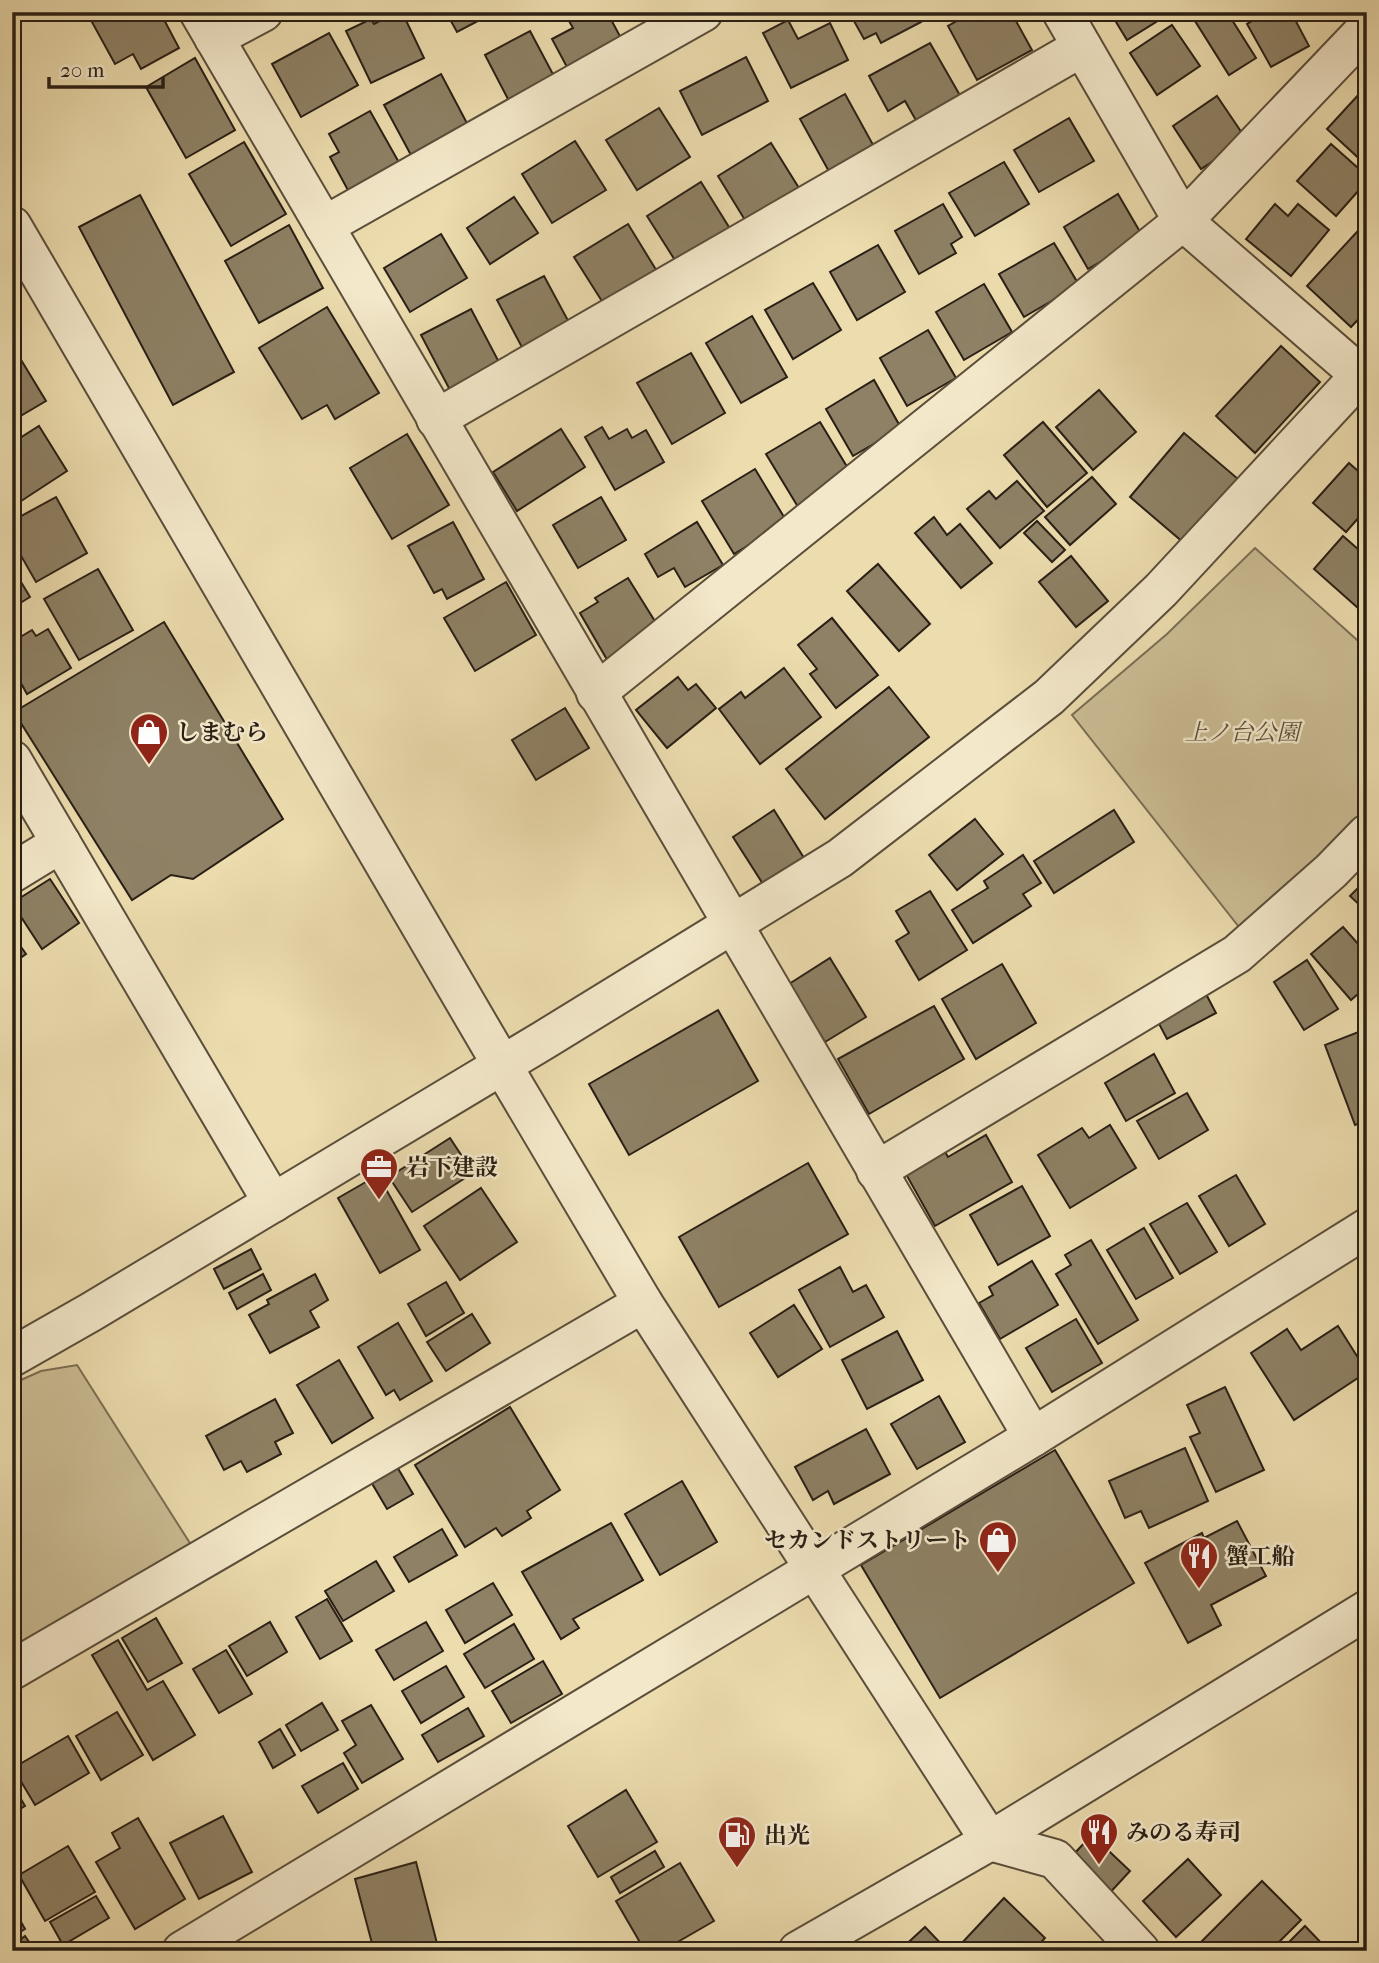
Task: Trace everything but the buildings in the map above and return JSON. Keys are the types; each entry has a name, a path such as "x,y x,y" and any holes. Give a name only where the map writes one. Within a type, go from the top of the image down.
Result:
{"street":[{"path":"263,12 206,25 1033,1437"},
{"path":"324,226 704,12"},
{"path":"12,1357 502,1065 840,858 1049,697 1161,590 1364,375 1183,221 1062,12"},
{"path":"596,692 1183,221 1367,28"},
{"path":"436,419 1082,47"},
{"path":"12,226 643,1303 990,1840 1055,1859 1140,1951"},
{"path":"12,760 273,1203"},
{"path":"876,1171 1237,954 1331,871 1367,834"},
{"path":"12,873 61,843"},
{"path":"182,1951 1033,1437 1367,1228"},
{"path":"12,1670 210,1552 643,1303"},
{"path":"798,1951 990,1840 1367,1610"}],"green space":[{"name":"上ノ台公園","path":"1255,548 1367,649 1367,808 1346,831 1239,927 1072,715 1167,634"},
{"path":"77,1365 193,1548 12,1652 12,1384 41,1371"}],"place":[{"name":"しまむら","path":"149,766"},
{"name":"岩下建設","path":"379,1201"},
{"name":"セカンドストリート","path":"998,1574"},
{"name":"蟹工船","path":"1199,1590"},
{"name":"みのる寿司","path":"1099,1866"},
{"name":"出光","path":"737,1869"}]}
